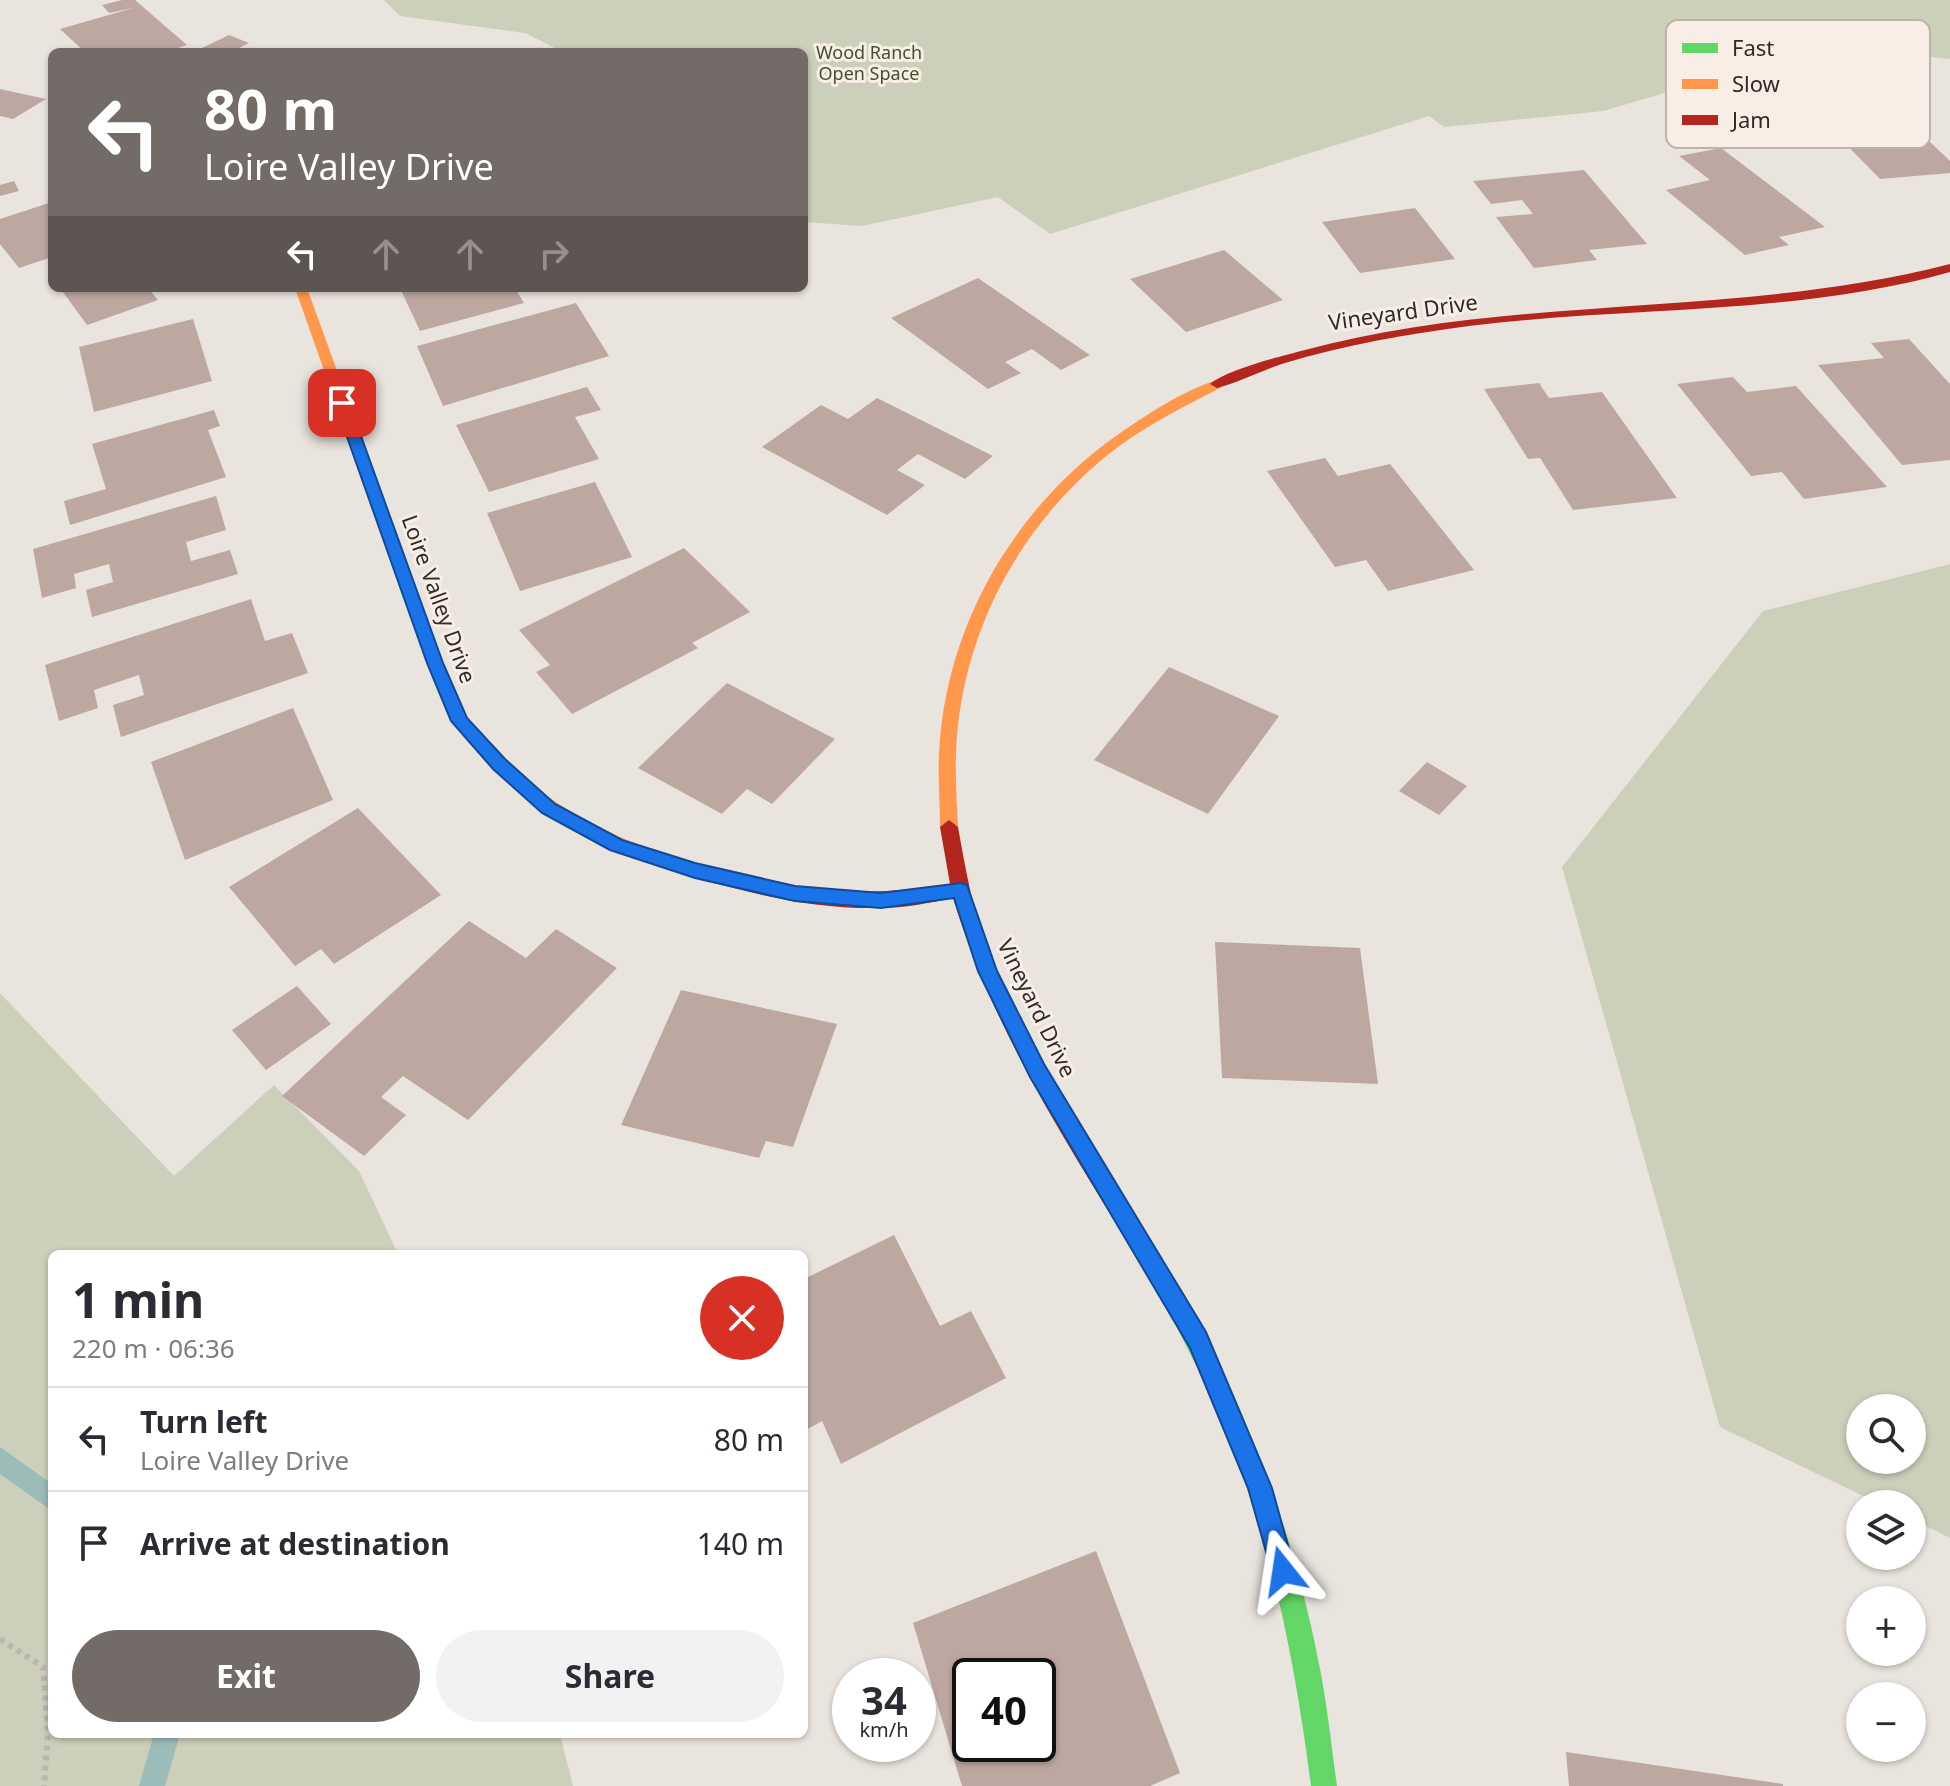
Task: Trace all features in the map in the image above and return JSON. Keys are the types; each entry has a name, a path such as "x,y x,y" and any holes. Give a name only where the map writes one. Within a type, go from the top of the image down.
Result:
{"street":[{"name":"Vineyard Drive","path":"1324,1786 1305,1655 1260,1488 1198,1340 1037,1070 987,971 961,890 954,862 945,781 950,705 967,637 1000,566 1038,512 1084,466 1136,427 1194,393 1256,368 1348,341 1419,329 1845,292 1911,280 1950,268"},
{"name":"Loire Valley Drive","path":"302,292 453,707 460,721 509,773 549,808 616,845 695,871 795,894 881,901 961,890"}],"path":[{"path":"0,1639 43,1667 48,1732 44,1786"}],"green space":[{"name":"Wood Ranch Open Space","path":"384,0 1950,0 1950,59 1930,57 1930,20 1666,20 1666,93 1603,111 1444,127 1429,116 1050,234 998,197 862,226 808,222 808,48 555,48 525,33 400,16"},
{"path":"1950,564 1950,1538 1926,1526 1926,1490 1851,1490 1720,1427 1562,867 1763,611"},
{"path":"0,993 174,1176 274,1085 359,1171 396,1250 48,1250 48,1738 561,1738 573,1786 0,1786"}],"building":[{"path":"135,0 187,45 178,48 81,48 60,29 133,8 109,13 102,5"},
{"path":"229,35 249,43 239,48 202,48"},
{"path":"0,89 46,99 13,119 0,116"},
{"path":"1930,142 1950,161 1950,173 1880,179 1850,148 1930,148"},
{"path":"1721,148 1825,227 1779,237 1789,245 1745,255 1666,190 1710,180 1679,156"},
{"path":"1584,170 1647,244 1589,250 1597,260 1534,268 1496,217 1533,214 1522,200 1491,204 1473,181"},
{"path":"14,181 19,191 0,196 0,185"},
{"path":"48,203 48,258 19,268 0,244 0,219"},
{"path":"1415,208 1455,259 1360,273 1322,222"},
{"path":"1224,250 1283,300 1186,332 1130,279"},
{"path":"978,278 1090,355 1061,370 1032,349 1005,362 1021,373 988,389 891,318"},
{"path":"63,292 151,292 158,300 87,325"},
{"path":"402,292 517,292 524,303 420,331"},
{"path":"576,303 609,356 443,406 417,346"},
{"path":"193,319 212,381 94,412 79,347"},
{"path":"1909,339 1950,384 1950,460 1902,465 1818,365 1884,358 1871,343"},
{"path":"1733,377 1747,392 1796,386 1887,487 1804,499 1782,472 1751,476 1677,384"},
{"path":"1539,383 1549,398 1602,392 1677,498 1573,510 1540,458 1528,459 1484,389"},
{"path":"587,387 601,410 575,417 599,459 489,492 456,425"},
{"path":"877,398 993,456 965,479 918,454 897,470 925,485 887,515 762,447 821,405 848,419"},
{"path":"214,410 220,426 208,430 226,477 70,525 64,501 106,489 92,444"},
{"path":"1325,458 1338,476 1390,464 1474,570 1388,591 1366,560 1335,567 1267,471"},
{"path":"595,482 632,557 520,591 487,513"},
{"path":"216,496 226,530 186,542 191,561 230,550 238,574 92,617 86,590 113,582 109,564 74,574 76,588 42,598 33,549"},
{"path":"684,548 750,612 692,643 698,648 572,714 536,672 550,665 519,630"},
{"path":"251,599 265,641 292,633 308,673 121,737 113,705 144,695 139,675 94,690 98,708 59,721 45,665"},
{"path":"1169,667 1279,716 1208,814 1094,760"},
{"path":"727,683 835,739 772,804 747,789 722,814 638,768"},
{"path":"293,708 333,800 185,860 151,762"},
{"path":"1427,762 1467,786 1439,815 1399,791"},
{"path":"358,808 441,895 334,964 321,949 295,966 229,887"},
{"path":"469,921 526,958 556,929 617,968 468,1120 403,1076 381,1097 406,1115 364,1156 282,1096"},
{"path":"1215,942 1360,948 1378,1084 1222,1078"},
{"path":"297,986 331,1024 266,1070 232,1030"},
{"path":"681,990 837,1024 793,1147 766,1141 759,1158 621,1125"},
{"path":"894,1235 940,1326 971,1311 1006,1378 841,1464 822,1421 808,1429 808,1277"},
{"path":"1096,1551 1180,1773 1150,1786 962,1786 955,1762 1056,1762 1056,1658 952,1658 952,1753 936,1700 936,1658 924,1658 913,1623"},
{"path":"1566,1752 1783,1784 1783,1786 1569,1786"}],"waterway":[{"path":"0,1459 48,1496"},
{"path":"152,1786 166,1738"}],"traffic: fast":[{"path":"1176,1301 1237,1428 1269,1517 1305,1654 1324,1786"}],"traffic: slow":[{"path":"302,292 435,663 460,721 499,764 549,808 616,845 651,856"},
{"path":"949,827 947,753 956,684 976,619 1006,560 1045,506 1094,459 1151,418 1217,384"}],"traffic: jam":[{"path":"1217,384 1278,361 1406,331 1538,316 1816,294 1897,282 1950,268"},
{"path":"949,827 960,892 980,955 1006,1016 1071,1133 1176,1301"},
{"path":"651,856 735,881 823,898 881,901 961,890"}],"route":[{"path":"342,403 435,663 460,721 499,764 549,808 616,845 695,871 795,894 881,901 961,890 987,971 1037,1070 1198,1340 1260,1488 1283,1571"}]}
